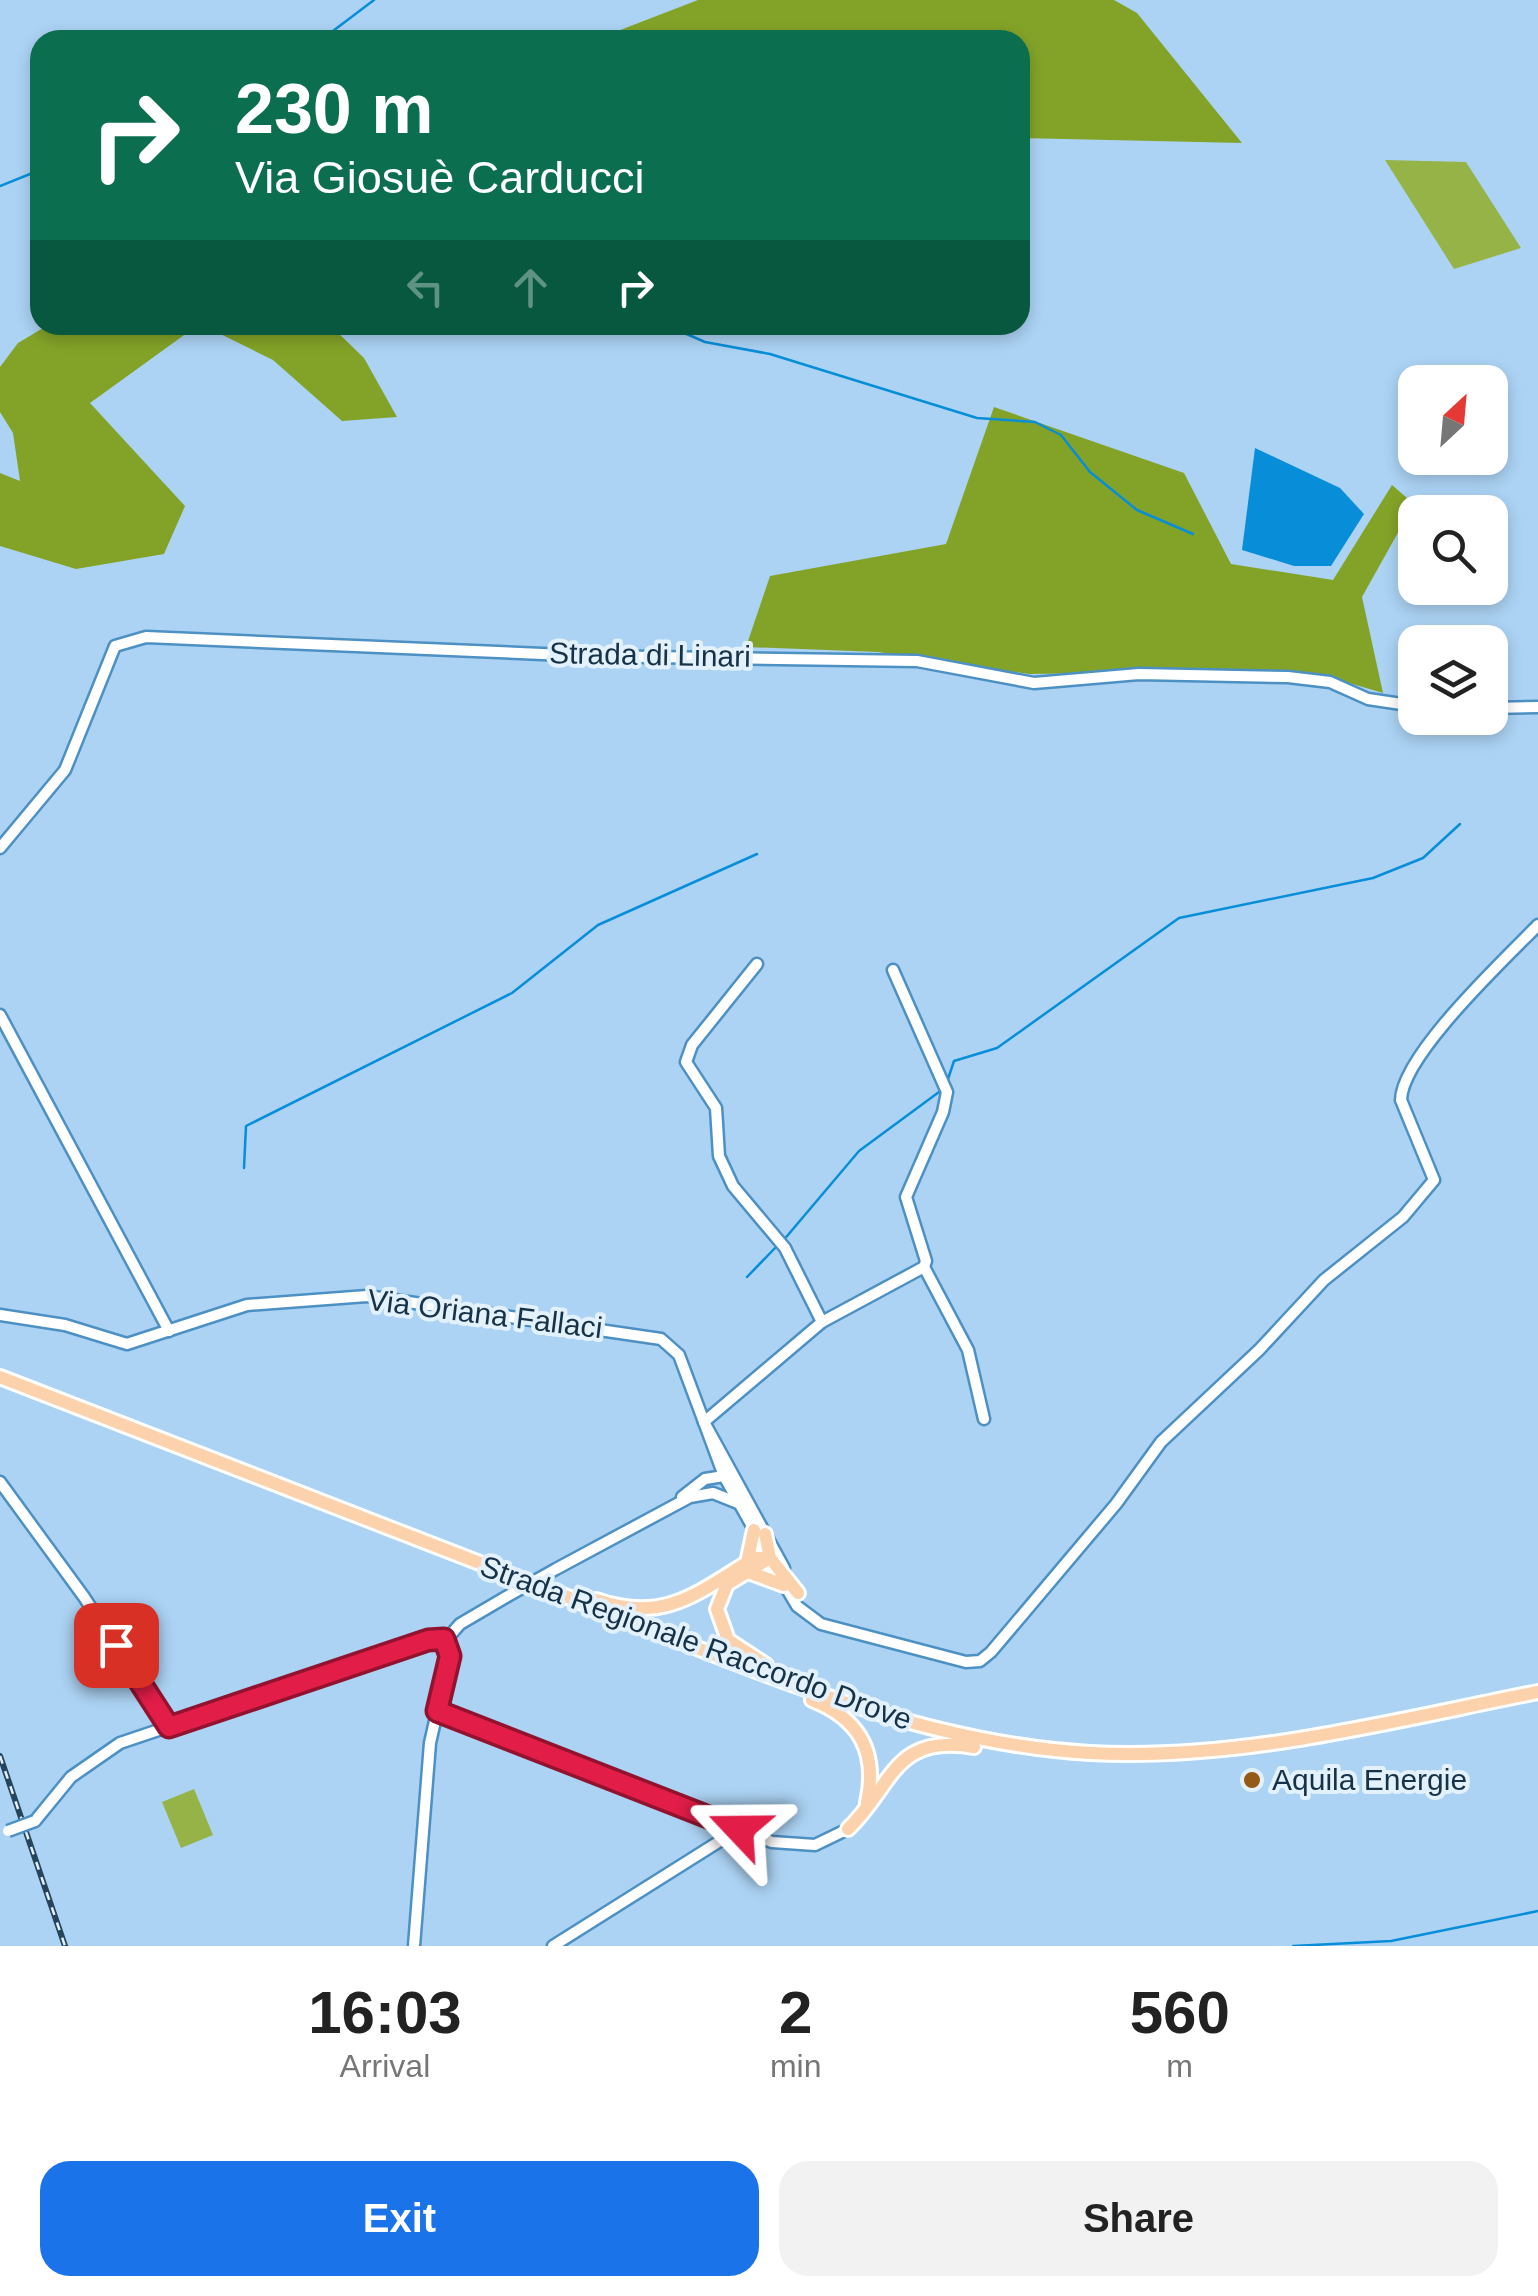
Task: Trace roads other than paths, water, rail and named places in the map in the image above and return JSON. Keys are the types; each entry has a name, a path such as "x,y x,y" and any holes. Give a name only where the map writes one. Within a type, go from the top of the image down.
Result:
{"main road":[{"name":"Strada Regionale Raccordo Drove","path":"0,1376 649,1628 912,1724 1065,1751 1144,1754 1241,1748 1538,1692"},
{"path":"760,1530 770,1558 798,1592"},
{"path":"760,1530 749,1568 727,1584 718,1604 721,1628 736,1648 759,1662 912,1724"},
{"path":"485,1565 519,1570 610,1604 642,1610 682,1602 770,1558"},
{"path":"749,1568 784,1585"},
{"path":"649,1628 676,1647 814,1700 847,1718 870,1754 868,1803"},
{"path":"848,1829 898,1763 931,1746 958,1744 1039,1756 1065,1751"}],"street":[{"name":"Strada di Linari","path":"0,848 65,770 115,646 146,638 569,655 917,661 1034,682 1139,674 1288,676 1330,682 1368,698 1398,703"},
{"path":"1508,708 1538,707"},
{"path":"770,1558 807,1615 966,1662 980,1661 991,1652 1105,1517 1162,1442 1259,1350 1324,1280 1403,1217 1434,1180 1400,1100 1401,1090 1417,1057 1538,924"},
{"path":"757,964 692,1045 686,1062 716,1108 720,1156 734,1186 781,1243 822,1322"},
{"path":"893,970 947,1092 943,1112 906,1197 926,1256 924,1267 968,1350 984,1418"},
{"path":"0,1015 168,1331"},
{"path":"702,1417 822,1322 924,1267"},
{"name":"Via Oriana Fallaci","path":"0,1316 65,1325 127,1344 247,1305 367,1296 647,1336 671,1344 718,1454"},
{"path":"718,1454 738,1503 760,1530"},
{"path":"414,1946 437,1711 450,1656 446,1640 456,1626 675,1503 700,1483 718,1454"},
{"path":"718,1454 760,1530"},
{"path":"724,1476 798,1592 812,1611 832,1625"},
{"path":"700,1483 724,1476"},
{"path":"675,1503 708,1493 724,1476"},
{"path":"0,1482 84,1597 169,1727"},
{"path":"708,1493 738,1503"},
{"path":"4,1833 44,1816 61,1787 124,1741 428,1640 446,1640"},
{"path":"437,1711 775,1843 798,1846 826,1842 848,1829"},
{"path":"553,1946 739,1829"}],"water":[{"path":"1255,448 1340,488 1364,514 1331,566 1294,566 1242,550"}],"waterway":[{"path":"334,30 374,0"},
{"path":"0,186 30,174"},
{"path":"689,335 705,342 770,354 977,418 1035,422 1061,435 1090,472 1137,510 1193,534"},
{"path":"947,1082 954,1061 997,1048 1179,918 1373,878 1423,858 1460,824"},
{"path":"244,1168 246,1126 512,993 598,925 757,854"},
{"path":"782,1242 859,1151 939,1092"},
{"path":"747,1277 776,1247"},
{"path":"1293,1946 1391,1941 1538,1911"}],"railway":[{"path":"0,1756 65,1946"}],"place":[{"name":"Aquila Energie","path":"1252,1780"}]}
